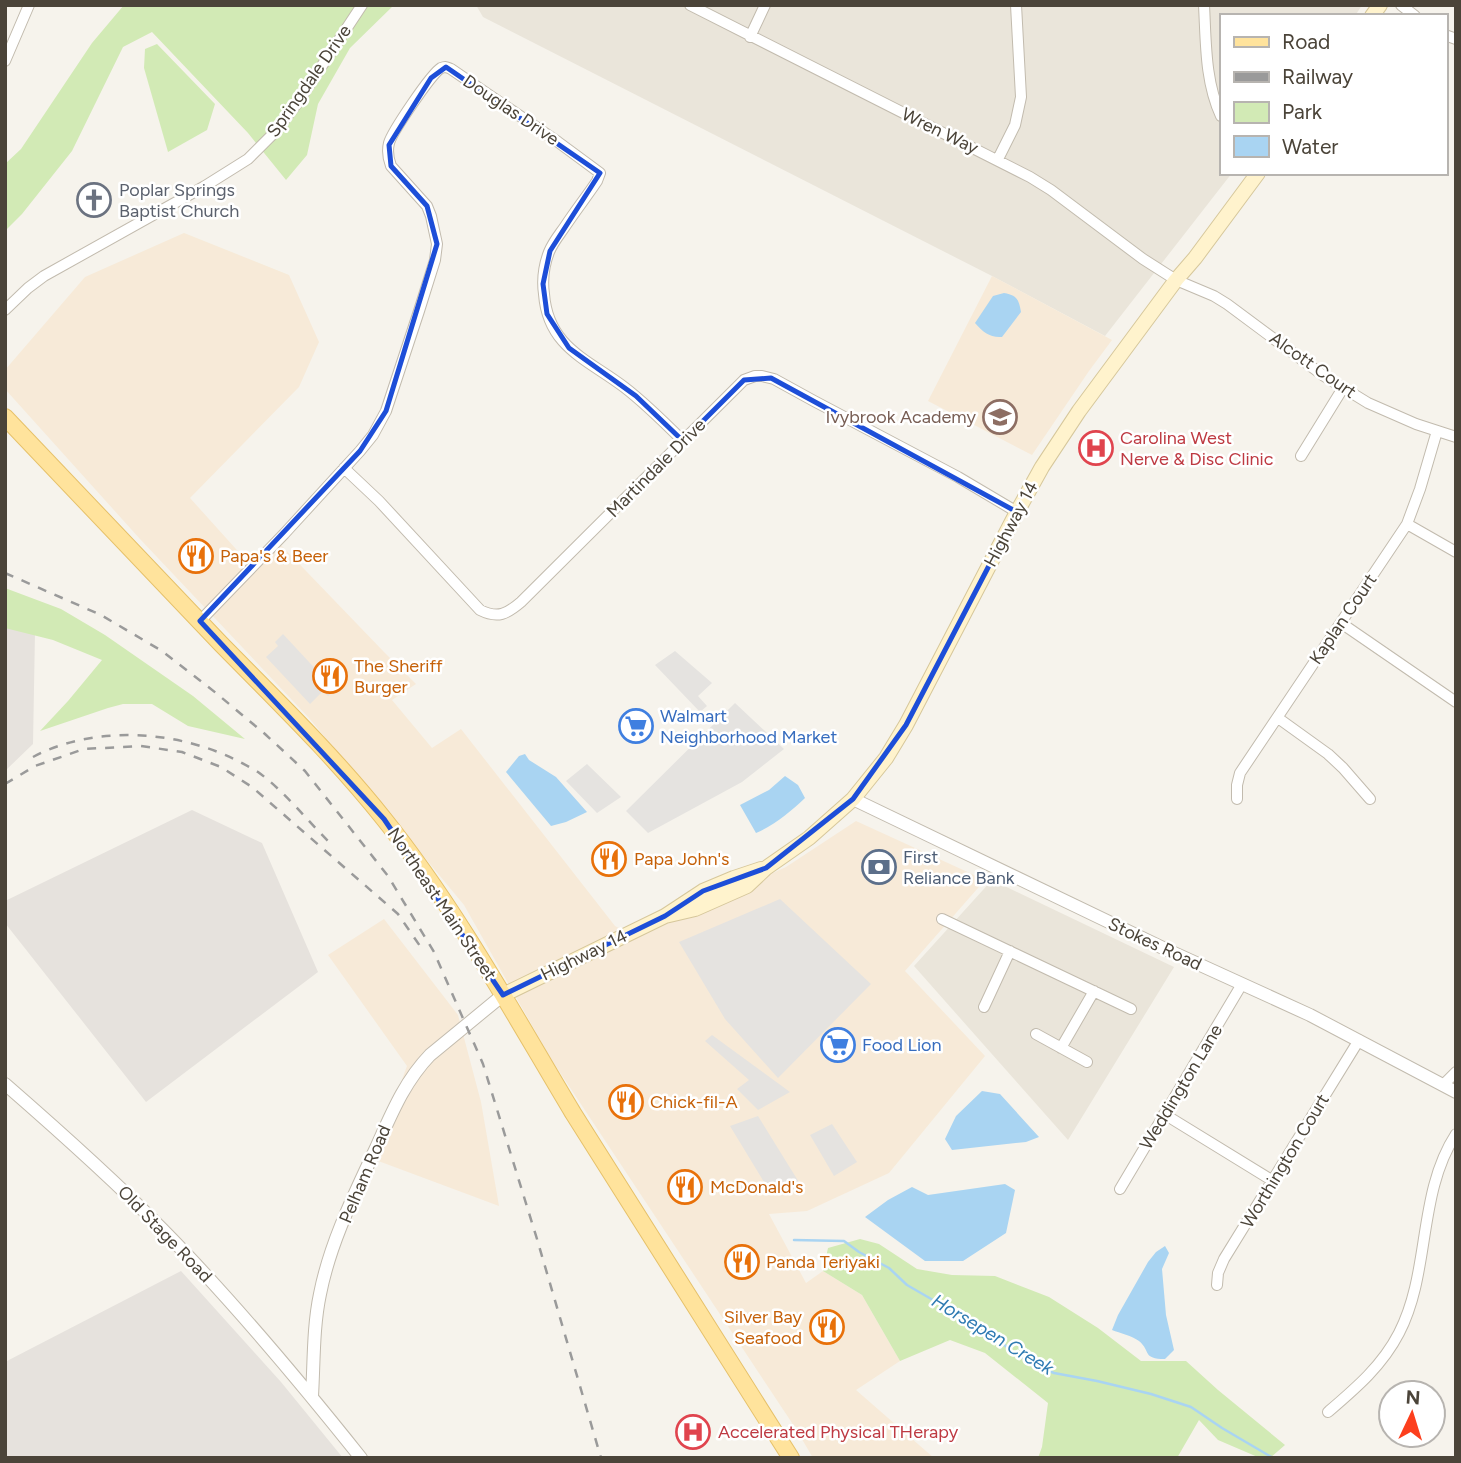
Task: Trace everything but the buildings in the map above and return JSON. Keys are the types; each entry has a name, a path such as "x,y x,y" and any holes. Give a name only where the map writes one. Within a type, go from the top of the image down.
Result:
{"main road":[{"name":"Highway 14","path":"503,995 665,916 695,909 747,886 766,868 809,838 853,799 886,758 906,725 1042,467 1079,411 1257,175"},
{"name":"Northeast Main Street","path":"8,425 315,740 384,818 453,914 573,1113 791,1458"}],"street":[{"path":"5,61 29,5"},
{"name":"Springdale Drive","path":"5,310 27,288 44,276 248,159 282,122 362,5"},
{"name":"Wren Way","path":"690,5 998,159 1051,190 1143,259 1176,280"},
{"path":"750,37 765,5"},
{"path":"998,159 1015,125 1021,97 1016,5"},
{"path":"1204,5 1209,74 1212,94 1220,114"},
{"name":"Douglas Drive","path":"200,621 344,468 373,435 386,411 435,260 437,244 431,216 420,197 391,166 388,152 393,134 410,108 438,70 446,67 600,173 550,251 543,284 547,314 556,334 569,348 636,396 683,441"},
{"name":"Alcott Court","path":"1176,280 1227,304 1324,376 1368,403 1416,424 1456,437"},
{"name":"Martindale Drive","path":"344,468 379,501 480,610 497,615 509,611 521,602 744,380 755,376 771,377 951,473 1017,512"},
{"path":"1301,456 1343,388"},
{"name":"Kaplan Court","path":"1237,799 1240,773 1406,524 1437,431"},
{"path":"1406,524 1456,552"},
{"path":"1340,623 1456,702"},
{"path":"1278,718 1328,754 1370,799"},
{"name":"Stokes Road","path":"853,799 1163,948 1310,1015 1456,1091"},
{"path":"942,919 1132,1009"},
{"path":"984,1007 1010,951"},
{"name":"Weddington Lane","path":"1121,1189 1242,984"},
{"path":"1061,1048 1094,991"},
{"name":"Pelham Road","path":"312,1396 317,1310 328,1262 389,1117 408,1081 430,1055 503,995"},
{"path":"1036,1034 1087,1062"},
{"name":"Worthington Court","path":"1217,1285 1218,1273 1224,1259 1359,1040"},
{"path":"1443,1085 1456,1072"},
{"name":"Old Stage Road","path":"5,1084 106,1174 162,1229 312,1396 361,1458"},
{"path":"1164,1114 1273,1181"},
{"path":"1328,1412 1375,1369 1400,1330 1414,1291 1430,1195 1441,1161 1456,1134"}],"highlighted area":[{"path":"446,67 600,173 550,251 543,284 547,314 569,348 636,396 683,441 744,380 771,378 1017,512 906,725 853,799 766,868 703,891 665,916 503,995 384,819 200,621 360,451 386,411 437,244 427,206 391,166 389,145 431,78"}],"shaded area":[{"path":"476,5 1362,5 1356,14 1220,14 1220,175 1230,175 1105,336 483,17"},
{"path":"184,233 289,275 319,342 299,387 190,498 254,569 281,545 416,684 392,700 432,748 461,729 615,926 638,938 786,867 856,821 985,880 905,971 985,1056 889,1173 807,1211 769,1214 806,1283 823,1271 862,1295 900,1361 856,1390 934,1458 813,1458 551,1059 464,905 309,718 140,539 5,389 5,370 85,277"},
{"path":"992,276 1112,340 1032,455 928,401"},
{"path":"5,626 35,632 33,744 5,771"},
{"path":"283,634 335,690 328,696 323,691 310,704 266,657 278,646 275,642"},
{"path":"675,651 712,683 698,696 707,706 700,712 655,665"},
{"path":"735,703 784,749 742,782 648,833 626,811"},
{"path":"587,764 621,797 597,813 566,781"},
{"path":"192,810 262,843 318,972 146,1102 5,923 5,901"},
{"path":"992,880 1174,967 1068,1140 914,966"},
{"path":"780,899 871,984 778,1078 725,1019 679,942"},
{"path":"384,919 458,1015 481,1102 499,1206 373,1159 407,1066 328,955"},
{"path":"712,1035 790,1092 758,1110 737,1089 749,1080 705,1041"},
{"path":"758,1116 805,1192 798,1196 791,1184 770,1192 730,1126"},
{"path":"832,1124 857,1162 834,1176 810,1135"},
{"path":"181,1271 281,1382 343,1458 5,1458 5,1362"}],"green space":[{"path":"124,5 394,5 350,48 318,104 307,155 286,180 248,133 152,32 123,47 72,151 22,214 5,231 5,164 21,149 92,43"},
{"path":"157,44 215,104 207,130 168,152 144,68 145,49"},
{"path":"5,588 61,609 105,635 193,696 245,739 188,726 152,704 123,704 40,731 102,660 53,640 5,628"},
{"path":"860,1239 879,1244 917,1269 952,1275 995,1276 1049,1297 1098,1328 1141,1361 1186,1361 1285,1445 1270,1458 1260,1458 1218,1440 1199,1420 1177,1458 1038,1458 1048,1403 985,1353 950,1340 900,1361 862,1295 823,1271 828,1248"}],"water":[{"path":"1004,293 1017,299 1021,312 1002,337 994,337 975,323 993,296"},
{"path":"525,754 529,760 556,777 587,812 551,826 506,772 519,756"},
{"path":"785,776 798,785 805,798 782,818 756,833 740,805 769,790"},
{"path":"982,1091 1000,1094 1039,1137 1026,1142 952,1150 945,1139 956,1116"},
{"path":"1005,1184 1015,1190 1006,1233 963,1261 925,1261 865,1217 912,1187 928,1195"},
{"path":"1165,1246 1169,1253 1162,1269 1166,1315 1174,1350 1165,1359 1158,1359 1150,1356 1139,1341 1112,1330 1148,1262"}],"waterway":[{"name":"Horsepen Creek","path":"794,1240 844,1241 889,1268 907,1285 990,1333 1014,1353 1034,1364 1054,1373 1151,1394 1191,1407 1273,1458"}],"railway":[{"path":"5,573 101,615 162,651 216,693 305,771 388,876 434,952 483,1064 601,1458"},
{"path":"33,757 56,747 107,736 160,737 211,749 267,779 330,843"},
{"path":"5,784 35,766 84,749 141,746 182,752 221,767 252,787 398,914 420,946"}],"place":[{"name":"Poplar Springs Baptist Church","path":"94,200"},
{"name":"Ivybrook Academy","path":"1000,417"},
{"name":"Carolina West Nerve & Disc Clinic","path":"1096,448"},
{"name":"Papa's & Beer","path":"196,556"},
{"name":"The Sheriff Burger","path":"330,676"},
{"name":"Walmart Neighborhood Market","path":"636,726"},
{"name":"Papa John's","path":"609,859"},
{"name":"First Reliance Bank","path":"879,867"},
{"name":"Food Lion","path":"838,1045"},
{"name":"Chick-fil-A","path":"626,1102"},
{"name":"McDonald's","path":"685,1187"},
{"name":"Panda Teriyaki","path":"742,1262"},
{"name":"Silver Bay Seafood","path":"827,1327"},
{"name":"Accelerated Physical THerapy","path":"693,1432"}]}
